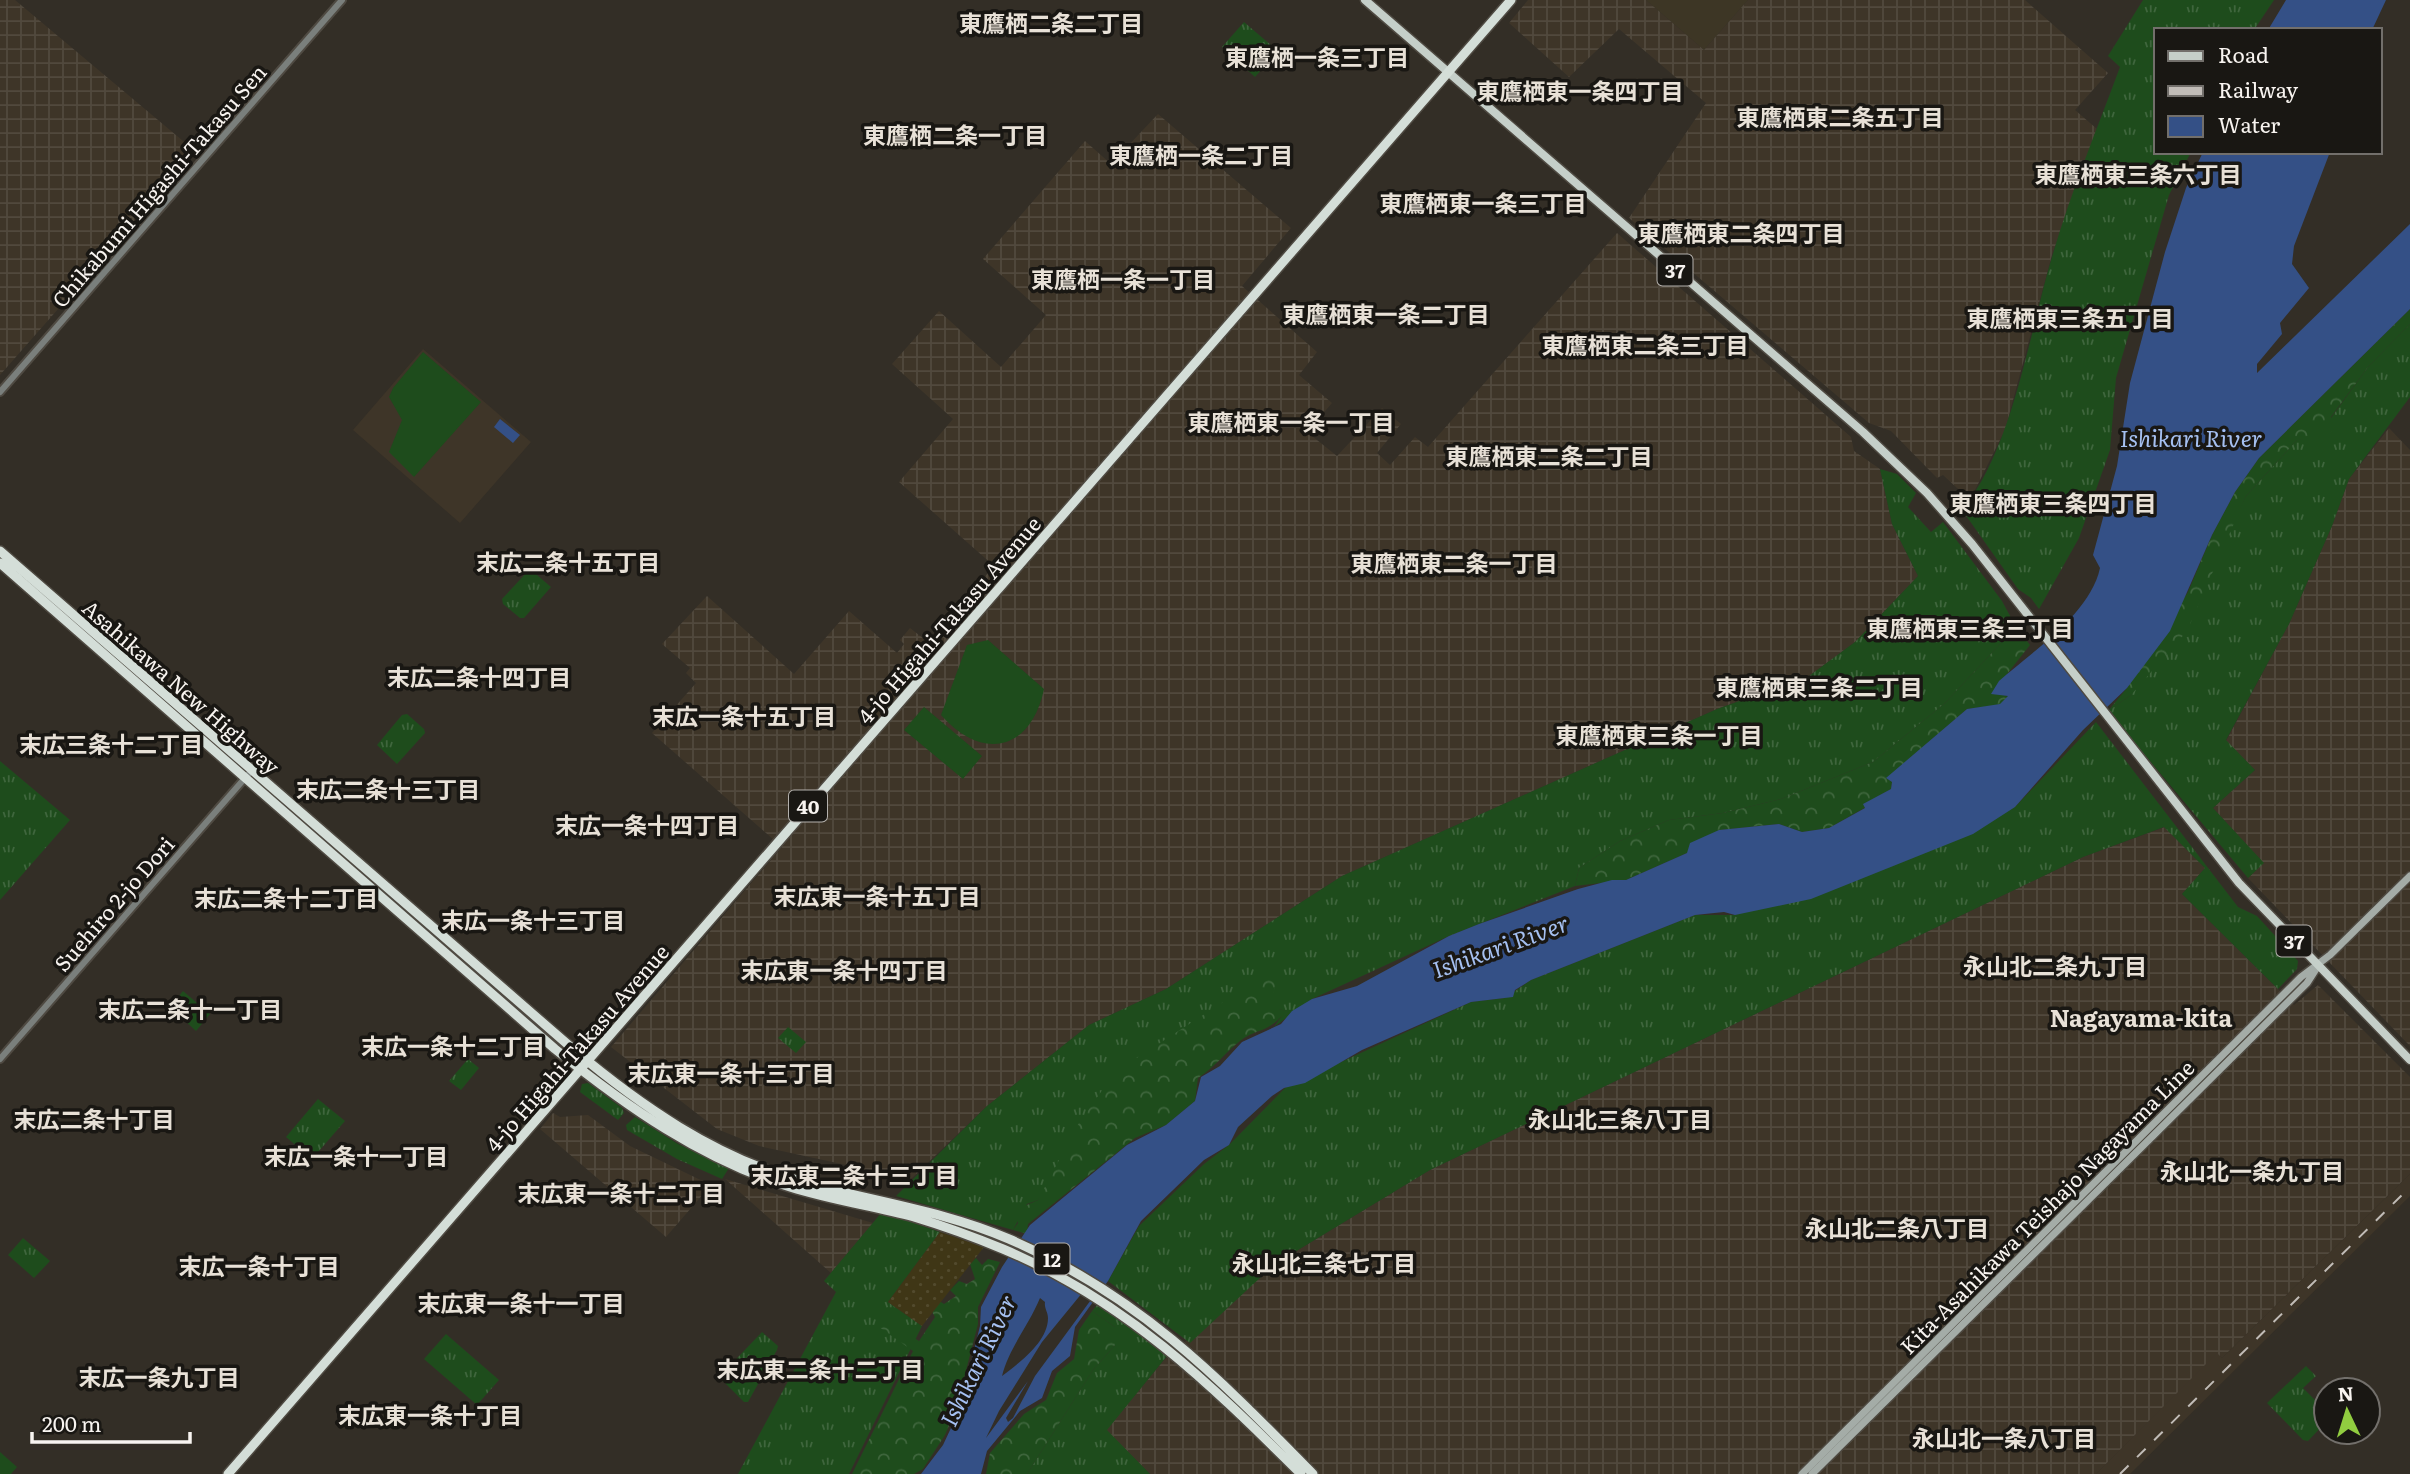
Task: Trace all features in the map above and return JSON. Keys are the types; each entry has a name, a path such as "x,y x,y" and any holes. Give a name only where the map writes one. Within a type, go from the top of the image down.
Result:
{"highway":[{"name":"40","path":"1448,73 1511,0"},
{"name":"4-jo Higahi-Takasu Avenue","path":"228,1474 1448,73"},
{"name":"Asahikawa New Highway","path":"0,551 249,774"},
{"name":"Asahikawa New Highway","path":"0,563 652,1122 738,1168 816,1195 921,1214 998,1235 1053,1260 1102,1287 1175,1339 1186,1356 1301,1474"},
{"name":"Asahikawa New Highway","path":"921,1214 1046,1269 1094,1295 1169,1348 1186,1356 1312,1474"}],"main road":[{"name":"37","path":"1365,0 1863,432 1951,519 2239,883 2410,1060"},
{"name":"Kita-Asahikawa Teishajo Nagayama Line","path":"1802,1474 2301,977 2318,965 2410,876"},
{"name":"Kita-Asahikawa Teishajo Nagayama Line","path":"1812,1474 2299,991 2318,965"}],"street":[{"name":"Chikabumi Higashi-Takasu Sen","path":"0,392 342,0"},
{"name":"Suehiro 2-jo Dori","path":"0,1059 249,774"}],"shaded area":[{"path":"0,0 15,0 189,146 191,158 0,375"},
{"path":"1528,0 1646,0 1704,50 1748,0 2025,0 2108,73 2075,110 2097,129 2052,255 2005,430 1970,500 1943,475 1937,478 1891,431 1869,423 1629,218 1706,103 1619,29 1569,77 1509,23"},
{"path":"1646,0 1748,0 1704,50"},
{"path":"1158,114 1291,228 1242,286 1317,352 1299,375 1332,403 1307,432 1337,456 1382,408 1401,424 1377,453 1390,465 1415,437 1428,447 1617,233 1851,437 1854,451 1880,469 1892,524 1918,576 1855,642 1809,676 1717,709 1342,876 1166,989 1089,1025 987,1106 911,1179 759,1146 717,1129 611,1047 782,847 652,733 696,683 686,673 690,668 662,644 707,596 794,674 849,611 897,653 904,644 900,640 910,628 928,642 994,566 899,482 953,419 892,364 939,311 1001,367 1046,315 983,259 1085,141 1111,164"},
{"path":"423,349 531,442 460,523 353,430"},
{"path":"2389,428 2410,450 2410,1046 2248,878 2263,863 2213,808 2255,770 2226,741 2289,624 2332,526 2349,479"},
{"path":"2165,827 2205,868 2182,894 2294,1005 2318,985 2410,1077 2410,1174 2222,1358 2217,1354 2096,1474 1150,1474 1106,1430 1164,1360 1275,1264 1430,1170 2083,857"},
{"path":"553,1113 560,1117 588,1115 630,1146 711,1185 666,1237 540,1129"},
{"path":"2410,1174 2410,1196 2130,1474 2096,1474 2217,1353 2222,1358"},
{"path":"725,1179 873,1223 831,1273"}],"green space":[{"path":"2143,0 2274,0 2255,28 2154,28 2154,154 2190,154 2169,195 2116,378 2110,450 2079,538 2039,609 2031,598 2018,589 1962,510 1980,484 1994,455 2018,389 2059,233 2120,67 2108,56"},
{"path":"1244,22 1278,51 1255,77 1222,47"},
{"path":"2410,309 2410,324 2368,367 2331,417 2334,428 2325,439 2297,440 2246,496 2187,631 2131,695 2108,711 2127,688 2188,592 2212,535 2235,492 2259,458"},
{"path":"2410,324 2410,397 2349,479 2332,526 2289,624 2226,740 2255,770 2213,808 2264,863 2248,878 2108,711 2131,695 2222,545 2246,496 2297,440 2310,438 2331,418 2368,367"},
{"path":"423,352 481,402 414,477 389,452 402,420 389,397 393,388"},
{"path":"1880,469 1897,474 1916,493 1908,507 1931,532 1943,522 2002,601 2016,627 1945,703 1873,762 1781,799 1723,813 1669,820 1620,841 1579,868 1575,886 1449,936 1312,999 1274,1027 1285,1011 1279,1009 1048,1186 1038,1200 1027,1204 1013,1230 896,1196 987,1106 1089,1025 1166,989 1342,876 1717,709 1809,676 1855,642 1918,576 1892,524"},
{"path":"530,569 551,587 524,618 520,618 503,604 502,599"},
{"path":"2016,627 2030,645 1992,693 2008,696 2000,705 1967,709 1887,778 1892,782 1891,789 1864,804 1866,807 1829,828 1802,832 1779,824 1719,830 1687,853 1626,880 1575,886 1579,868 1620,841 1669,820 1723,813 1781,799 1873,762 1945,703"},
{"path":"988,640 1044,689 1038,710 1028,726 1017,737 1003,743 988,744 973,739 957,730 941,715 967,645"},
{"path":"924,707 982,756 963,779 904,730"},
{"path":"407,714 425,733 397,764 377,745 402,715"},
{"path":"2096,722 2238,907 2257,916 2298,961 2297,969 2278,989 2182,894 2205,868 2164,827 2083,857 1430,1170 1275,1264 1190,1343 1108,1281 1139,1226 1204,1164 1229,1145 1285,1088 1471,1002 1505,998 1531,980 1695,915 1735,915 2015,807"},
{"path":"0,761 70,820 0,900"},
{"path":"1268,973 1276,984 1273,995 1280,1000 1279,1009 1286,1011 1280,1018 1240,1041 1198,1078 1195,1101 1166,1125 1135,1138 1028,1224 1027,1234 1013,1230 1018,1223 1014,1211 1038,1200 1077,1126 1115,1072"},
{"path":"183,991 210,1014 196,1031 170,1007"},
{"path":"788,1027 806,1042 796,1053 778,1038"},
{"path":"468,1059 479,1068 461,1090 449,1081"},
{"path":"588,1083 622,1108 624,1113 618,1120 580,1092 582,1084"},
{"path":"318,1099 345,1121 312,1159 286,1137"},
{"path":"635,1117 678,1144 729,1168 722,1179 677,1159 627,1130 626,1125"},
{"path":"882,1212 940,1232 888,1302 922,1326 849,1474 738,1474 836,1292 824,1281"},
{"path":"23,1238 50,1261 34,1278 8,1255"},
{"path":"976,1258 982,1265 988,1259 1000,1262 978,1307 978,1324 956,1409 945,1435 923,1469 914,1474 852,1474 913,1351 875,1324 881,1316 919,1341 935,1317 931,1310 938,1300 944,1304 956,1296 950,1290 959,1281 967,1284 975,1279 970,1264"},
{"path":"1097,1305 1132,1327 1167,1356 1107,1430 1150,1474 1027,1474 1093,1370 1115,1345 1115,1327 1092,1311"},
{"path":"1092,1311 1115,1327 1115,1345 1093,1370 1027,1474 986,1474 990,1453 1024,1414 1046,1400 1057,1373 1074,1359 1079,1330"},
{"path":"762,1332 778,1346 777,1350 748,1402 744,1402 719,1377"},
{"path":"446,1334 499,1380 477,1405 424,1359"},
{"path":"2306,1366 2316,1376 2312,1376 2312,1380 2303,1388 2312,1397 2312,1437 2308,1441 2303,1440 2267,1403"},
{"path":"0,1452 17,1467 11,1474 0,1474"}],"sand":[{"path":"940,1232 984,1247 922,1326 888,1302"}],"water":[{"path":"2286,0 2386,0 2373,28 2269,28"},
{"name":"Ishikari River","path":"2202,154 2329,154 2294,246 2292,264 2309,288 2280,323 2282,334 2257,364 2257,373 2410,224 2410,309 2259,458 2235,492 2212,535 2170,631 2127,688 2083,730 2015,807 1973,834 1811,899 1735,915 1724,912 1695,915 1531,980 1515,990 1513,997 1471,1002 1362,1050 1305,1083 1284,1088 1238,1127 1229,1145 1204,1160 1141,1221 1108,1281 1075,1327 1070,1356 1052,1371 1042,1398 1020,1411 987,1451 981,1474 921,1474 943,1445 959,1411 980,1326 981,1307 1002,1267 1030,1225 1127,1145 1166,1125 1195,1101 1201,1077 1220,1066 1242,1042 1281,1024 1292,1011 1312,999 1357,986 1449,936 1578,889 1612,880 1626,880 1687,853 1690,843 1719,830 1779,824 1802,832 1829,828 1865,808 1863,804 1891,789 1892,782 1886,778 1967,709 2000,704 2008,696 1991,694 1999,681 2073,616 2094,585 2100,568 2093,555 2117,466 2130,383 2165,252 2186,188","holes":["1087,1287 1094,1288 1096,1293 1035,1376 1013,1418 1008,1422 1006,1418 1028,1381 986,1438 999,1411 1042,1342","1040,1298 1045,1302 1048,1316 1043,1335 1031,1351 1002,1376 1009,1356"]},
{"path":"500,419 520,435 513,443 494,427"}],"railway":[{"path":"2120,1474 2410,1187"}],"district":[{"name":"東鷹栖二条二丁目","path":"1051,22"},
{"name":"東鷹栖一条三丁目","path":"1317,56"},
{"name":"東鷹栖東一条四丁目","path":"1580,90"},
{"name":"東鷹栖東二条五丁目","path":"1840,116"},
{"name":"東鷹栖二条一丁目","path":"955,134"},
{"name":"東鷹栖一条二丁目","path":"1201,154"},
{"name":"東鷹栖東三条六丁目","path":"2138,173"},
{"name":"東鷹栖東一条三丁目","path":"1483,202"},
{"name":"東鷹栖東二条四丁目","path":"1741,232"},
{"name":"東鷹栖一条一丁目","path":"1123,278"},
{"name":"東鷹栖東一条二丁目","path":"1386,313"},
{"name":"東鷹栖東三条五丁目","path":"2070,317"},
{"name":"東鷹栖東二条三丁目","path":"1645,344"},
{"name":"東鷹栖東一条一丁目","path":"1291,421"},
{"name":"東鷹栖東二条二丁目","path":"1549,455"},
{"name":"東鷹栖東三条四丁目","path":"2053,502"},
{"name":"末広二条十五丁目","path":"568,561"},
{"name":"東鷹栖東二条一丁目","path":"1454,562"},
{"name":"東鷹栖東三条三丁目","path":"1970,627"},
{"name":"末広二条十四丁目","path":"479,676"},
{"name":"東鷹栖東三条二丁目","path":"1819,686"},
{"name":"末広一条十五丁目","path":"744,715"},
{"name":"東鷹栖東三条一丁目","path":"1659,734"},
{"name":"末広三条十二丁目","path":"111,743"},
{"name":"末広二条十三丁目","path":"388,788"},
{"name":"末広一条十四丁目","path":"647,824"},
{"name":"末広東一条十五丁目","path":"877,895"},
{"name":"末広二条十二丁目","path":"286,897"},
{"name":"末広一条十三丁目","path":"533,919"},
{"name":"永山北二条九丁目","path":"2055,965"},
{"name":"末広東一条十四丁目","path":"844,969"},
{"name":"末広二条十一丁目","path":"190,1008"},
{"name":"Nagayama-kita","path":"2141,1016"},
{"name":"末広一条十二丁目","path":"453,1045"},
{"name":"末広東一条十三丁目","path":"731,1072"},
{"name":"末広二条十丁目","path":"94,1118"},
{"name":"永山北三条八丁目","path":"1620,1118"},
{"name":"末広一条十一丁目","path":"356,1155"},
{"name":"永山北一条九丁目","path":"2252,1170"},
{"name":"末広東二条十三丁目","path":"854,1174"},
{"name":"末広東一条十二丁目","path":"621,1192"},
{"name":"永山北二条八丁目","path":"1897,1227"},
{"name":"永山北三条七丁目","path":"1324,1262"},
{"name":"末広一条十丁目","path":"259,1265"},
{"name":"末広東一条十一丁目","path":"521,1302"},
{"name":"末広東二条十二丁目","path":"820,1368"},
{"name":"末広一条九丁目","path":"159,1376"},
{"name":"末広東一条十丁目","path":"430,1414"},
{"name":"永山北一条八丁目","path":"2004,1437"}]}
